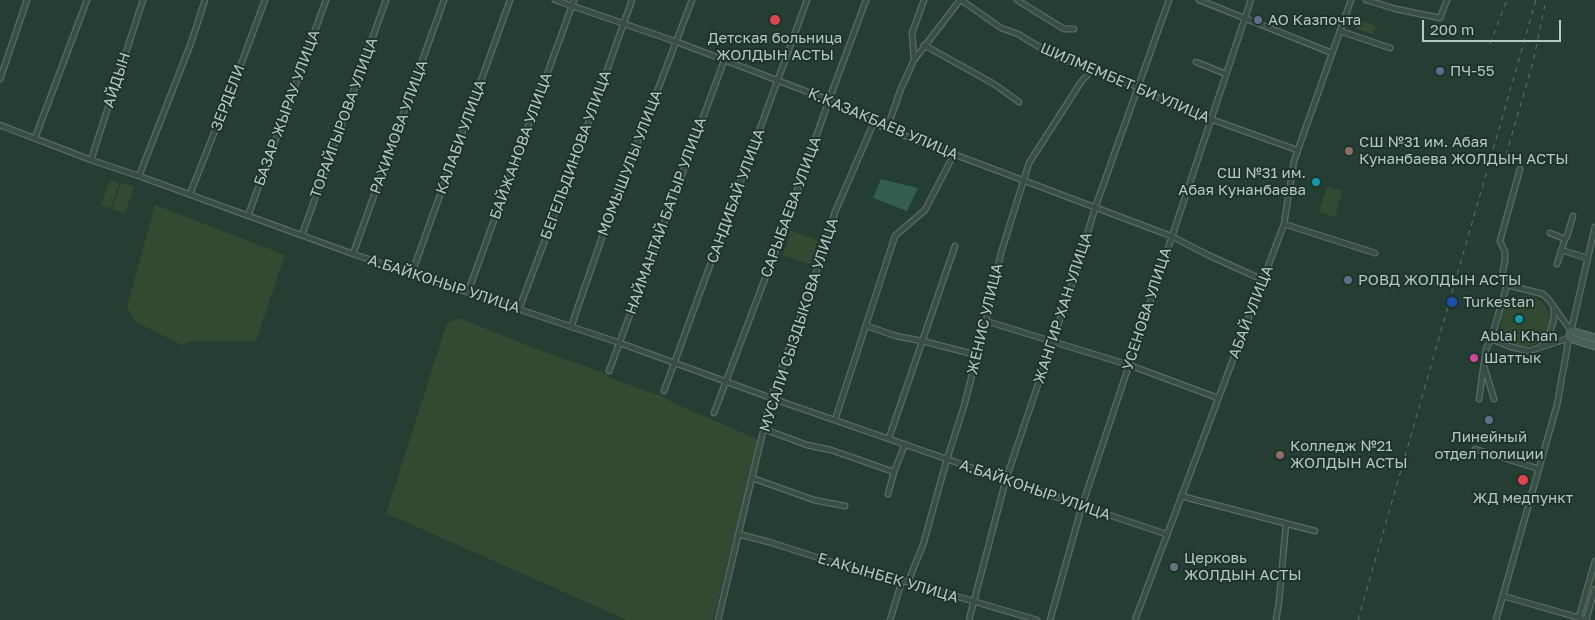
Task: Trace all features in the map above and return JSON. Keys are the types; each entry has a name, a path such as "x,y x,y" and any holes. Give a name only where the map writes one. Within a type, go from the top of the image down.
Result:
{"street":[{"path":"0,79 27,0"},
{"path":"35,138 87,0"},
{"name":"АЙДЫН","path":"91,160 143,0"},
{"path":"139,176 191,42 205,0"},
{"name":"ЗЕРДЕЛИ","path":"190,194 238,75 264,0"},
{"name":"БАЗАР ЖЫРАУ УЛИЦА","path":"248,216 326,0"},
{"name":"ТОРАЙГЫРОВА УЛИЦА","path":"302,236 386,0"},
{"name":"РАХИМОВА УЛИЦА","path":"353,254 444,0"},
{"name":"КАЛАБИ УЛИЦА","path":"412,274 510,0"},
{"name":"К.КАЗАКБАЕВ УЛИЦА","path":"555,0 677,42 829,100 887,129 1171,236 1263,280"},
{"name":"БАЙЖАНОВА УЛИЦА","path":"468,292 574,0"},
{"name":"БЕГЕЛЬДИНОВА УЛИЦА","path":"519,309 574,163 632,0"},
{"name":"МОМЫШУЛЫ УЛИЦА","path":"571,327 608,220 692,0"},
{"name":"САНДИБАЙ УЛИЦА","path":"664,391 807,0"},
{"name":"САРЫБАЕВА УЛИЦА","path":"714,413 783,231 866,0"},
{"path":"914,60 912,33 924,0"},
{"path":"887,129 900,91 914,60 960,0"},
{"name":"ШИЛМЕМБЕТ БИ УЛИЦА","path":"960,0 1000,28 1018,34 1054,56 1138,87 1174,106 1297,150"},
{"path":"1017,0 1064,29 1074,29"},
{"name":"ЖАНГИР ХАН УЛИЦА","path":"969,620 1006,479 1054,342 1095,208 1169,0"},
{"path":"1199,0 1332,53"},
{"name":"УСЕНОВА УЛИЦА","path":"1050,620 1082,506 1251,0"},
{"name":"АБАЙ УЛИЦА","path":"1135,620 1284,224 1297,150 1351,0"},
{"path":"1366,0 1396,9 1440,18 1447,0"},
{"path":"1340,31 1390,48"},
{"path":"924,45 994,84 1019,102"},
{"name":"НАЙМАНТАЙ БАТЫР УЛИЦА","path":"609,371 724,61"},
{"path":"1196,62 1226,74"},
{"name":"ЖЕНИС УЛИЦА","path":"890,620 905,582 923,546 964,406 1001,253 1029,163 1081,82 1092,70"},
{"name":"МУСАЛИ СЫЗДЫКОВА УЛИЦА","path":"718,620 771,398 836,212 874,122"},
{"name":"А.БАЙКОНЫР УЛИЦА","path":"0,125 91,160 353,254 620,343 726,380 771,398 1166,534"},
{"path":"835,420 895,236 925,210 954,154"},
{"path":"1479,399 1486,349 1491,339 1507,285 1502,276 1505,260 1500,241 1520,169"},
{"path":"1556,264 1573,216"},
{"path":"1284,224 1375,253"},
{"path":"1496,620 1557,404 1570,335 1595,227"},
{"path":"1550,233 1565,239"},
{"path":"889,438 955,246"},
{"path":"1561,250 1587,258"},
{"path":"1507,285 1543,294 1554,306 1570,335 1595,346"},
{"path":"1536,350 1549,337 1554,318 1554,306"},
{"path":"986,321 1129,365 1218,398"},
{"path":"867,326 896,336 977,356"},
{"path":"1491,339 1528,351 1536,350 1570,335 1595,338"},
{"path":"1484,364 1494,399"},
{"path":"764,429 807,445 831,450 894,472"},
{"path":"888,494 905,444"},
{"path":"1475,449 1539,469"},
{"path":"752,478 814,500 845,506"},
{"path":"1181,496 1315,531"},
{"path":"1276,620 1286,524"},
{"name":"Е.АКЫНБЕК УЛИЦА","path":"738,534 866,573 905,582 1037,620"},
{"path":"1579,617 1595,561"},
{"path":"1503,596 1587,620 1595,590"}],"shaded area":[{"path":"1359,20 1376,26 1373,34 1356,29"},
{"path":"881,179 918,188 907,211 873,198"},
{"path":"110,180 119,183 111,208 101,205"},
{"path":"121,183 134,187 125,213 112,209"},
{"path":"1327,186 1342,191 1335,217 1319,212"},
{"path":"155,205 285,255 256,341 192,341 182,345 136,322 127,307"},
{"path":"791,231 818,240 810,264 783,255"},
{"path":"1525,296 1535,298 1543,303 1548,311 1550,321 1548,331 1543,339 1535,344 1525,346 1515,344 1507,339 1502,331 1500,321 1502,311 1507,303 1515,298"},
{"path":"459,318 531,347 604,373 612,379 664,397 673,403 759,440 713,620 627,620 388,514 387,511 447,323"},
{"path":"1595,566 1595,581 1585,615 1583,615 1581,614"}],"railway":[{"path":"1490,44 1507,0"},
{"path":"1358,620 1536,0"},
{"path":"1506,155 1533,62 1546,0"}],"place":[{"name":"Детская больница ЖОЛДЫН АСТЫ","path":"775,20"},
{"name":"АО Казпочта","path":"1258,20"},
{"name":"ПЧ-55","path":"1440,71"},
{"name":"СШ №31 им. Абая Кунанбаева ЖОЛДЫН АСТЫ","path":"1349,151"},
{"name":"СШ №31 им. Абая Кунанбаева","path":"1316,182"},
{"name":"РОВД ЖОЛДЫН АСТЫ","path":"1348,280"},
{"name":"Turkestan","path":"1452,302"},
{"name":"Ablai Khan","path":"1519,319"},
{"name":"Шаттык","path":"1474,358"},
{"name":"Линейный отдел полиции","path":"1489,420"},
{"name":"Колледж №21 ЖОЛДЫН АСТЫ","path":"1280,455"},
{"name":"ЖД медпункт","path":"1523,480"},
{"name":"Церковь ЖОЛДЫН АСТЫ","path":"1174,567"}]}
